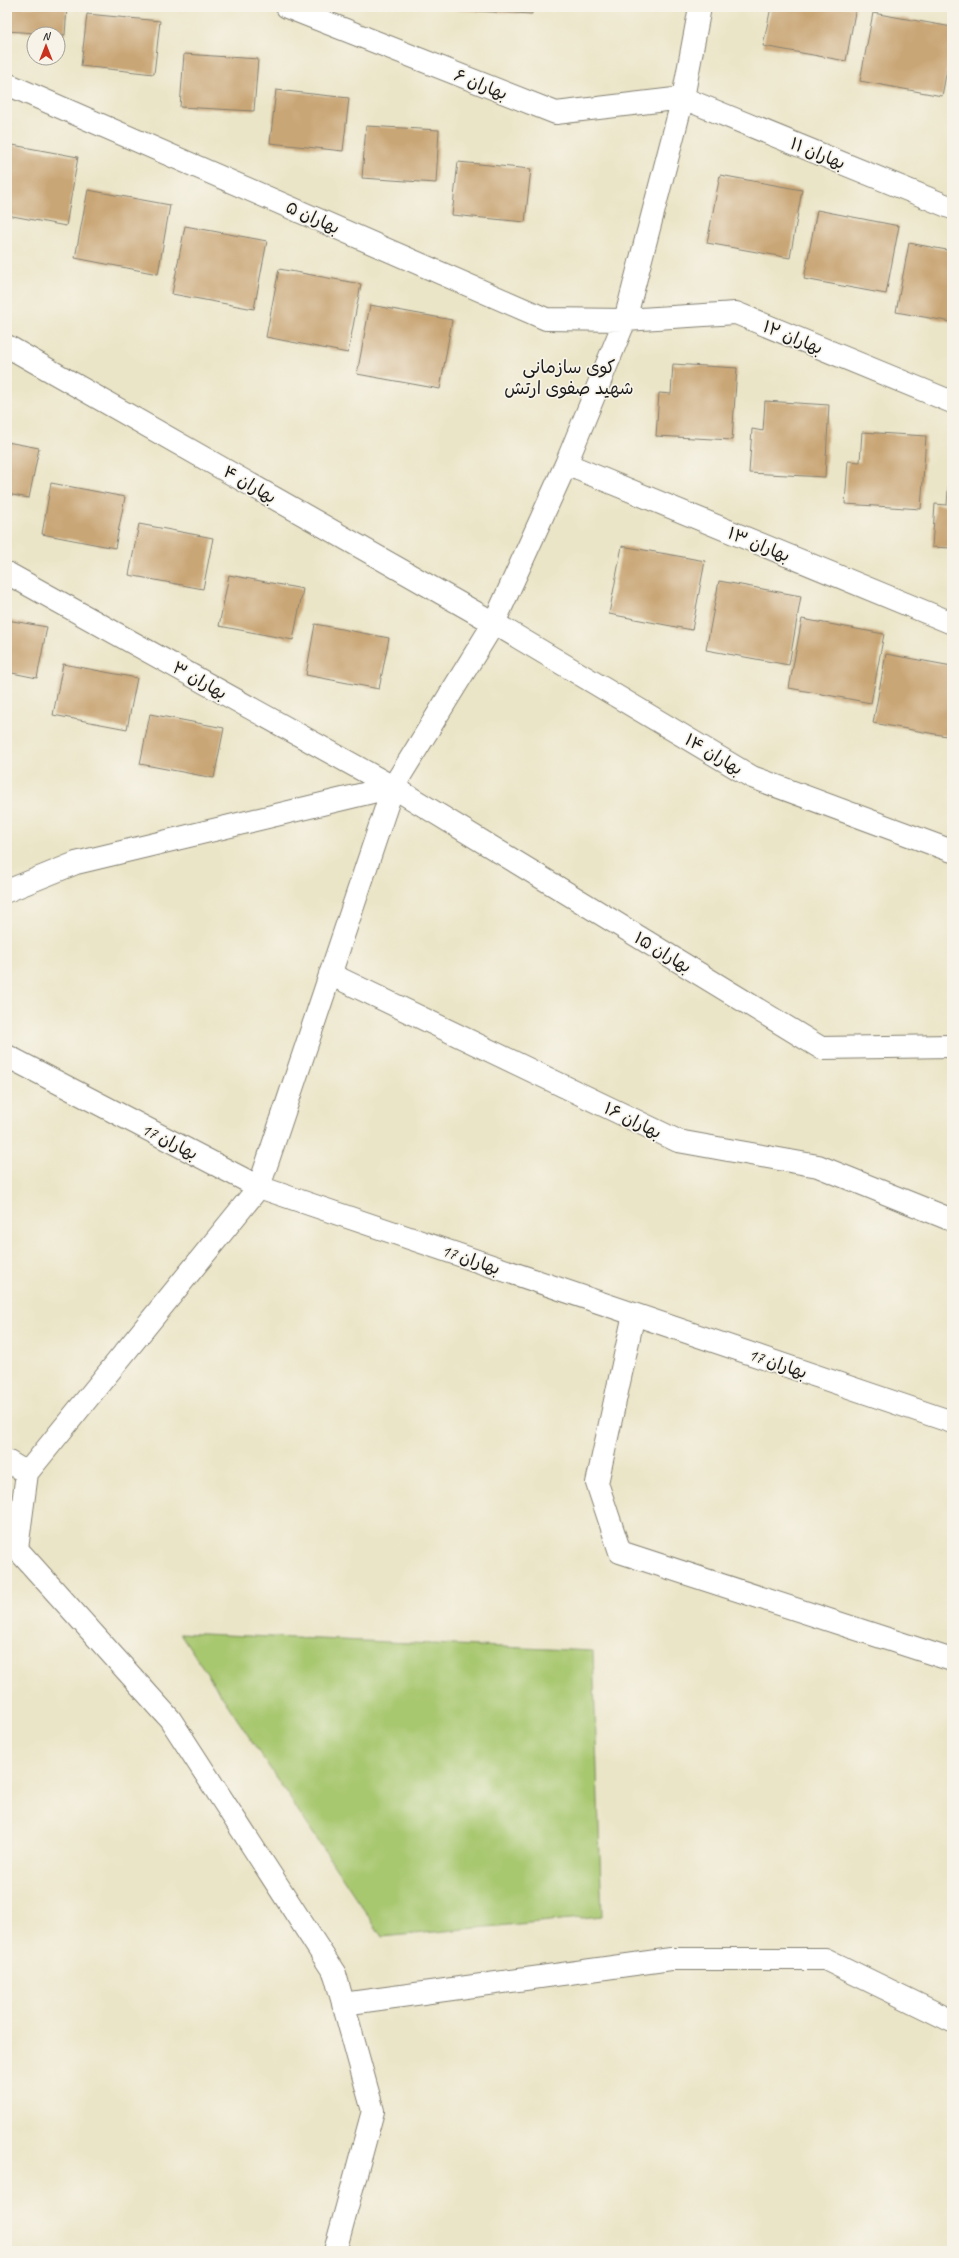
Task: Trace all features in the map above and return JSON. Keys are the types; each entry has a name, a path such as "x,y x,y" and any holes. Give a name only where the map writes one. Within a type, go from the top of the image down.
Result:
{"street":[{"name":"بهاران ۶","path":"287,7 556,113 683,98"},
{"path":"335,2251 373,2111 335,1974 170,1718 12,1547 27,1473 259,1187 393,787 494,623 566,464 626,320 683,98 700,7"},
{"name":"بهاران ۵","path":"7,84 546,319 626,320"},
{"name":"بهاران ۱۱","path":"683,98 952,208"},
{"name":"بهاران ۱۲","path":"626,320 736,314 952,402"},
{"name":"بهاران ۴","path":"7,346 494,623"},
{"name":"بهاران ۱۳","path":"566,464 952,623"},
{"name":"بهاران ۳","path":"7,572 393,787"},
{"name":"بهاران ۱۴","path":"494,623 752,776 952,851"},
{"path":"7,891 76,863 393,787"},
{"name":"بهاران ۱۵","path":"393,787 821,1048 952,1046"},
{"name":"بهاران ۱۶","path":"330,974 678,1141 818,1166 952,1220"},
{"name":"بهاران 17","path":"7,1056 259,1187 952,1422"},
{"path":"634,1314 597,1483 620,1552 952,1660"},
{"path":"7,1461 27,1473"},
{"path":"344,2004 670,1959 826,1959 952,2021"}],"green space":[{"path":"180,1633 593,1651 602,1916 382,1937"}],"building":[{"path":"7,7 67,7 66,26 26,26 26,32 7,31"},
{"path":"456,7 532,7 532,14 456,10"},
{"path":"771,7 856,7 846,61 763,46"},
{"path":"873,13 952,27 952,43 942,96 860,81"},
{"path":"87,14 160,21 154,74 81,66"},
{"path":"184,54 258,59 254,111 180,107"},
{"path":"276,90 349,98 343,151 270,143"},
{"path":"366,126 439,130 436,183 362,178"},
{"path":"7,144 78,157 66,226 7,215"},
{"path":"458,162 531,169 525,222 452,215"},
{"path":"720,175 802,190 790,258 707,243"},
{"path":"88,190 170,205 158,274 75,258"},
{"path":"817,210 899,226 886,294 804,279"},
{"path":"185,226 267,241 254,309 172,294"},
{"path":"909,243 952,251 952,322 896,312"},
{"path":"279,269 361,284 348,353 266,337"},
{"path":"370,305 452,320 440,389 357,374"},
{"path":"673,364 737,368 732,440 656,436 659,393 671,394"},
{"path":"765,401 829,405 825,477 749,473 752,429 763,431"},
{"path":"862,432 926,436 921,509 845,504 848,461 860,462"},
{"path":"7,442 39,448 29,498 7,494"},
{"path":"949,475 952,475 952,548 932,547 935,504 947,505"},
{"path":"51,483 125,497 115,548 42,534"},
{"path":"139,524 213,538 203,589 129,575"},
{"path":"622,546 705,561 692,630 609,614"},
{"path":"229,575 303,589 293,640 219,626"},
{"path":"719,581 801,596 789,665 706,650"},
{"path":"802,619 884,634 871,703 789,688"},
{"path":"7,620 47,627 37,678 7,672"},
{"path":"315,624 389,638 379,689 306,675"},
{"path":"886,654 952,666 952,737 873,723"},
{"path":"63,664 137,678 127,729 53,715"},
{"path":"150,714 224,728 214,778 140,764"}],"district":[{"name":"کوی سازمانی شهید صفوی ارتش","path":"569,377"}]}
